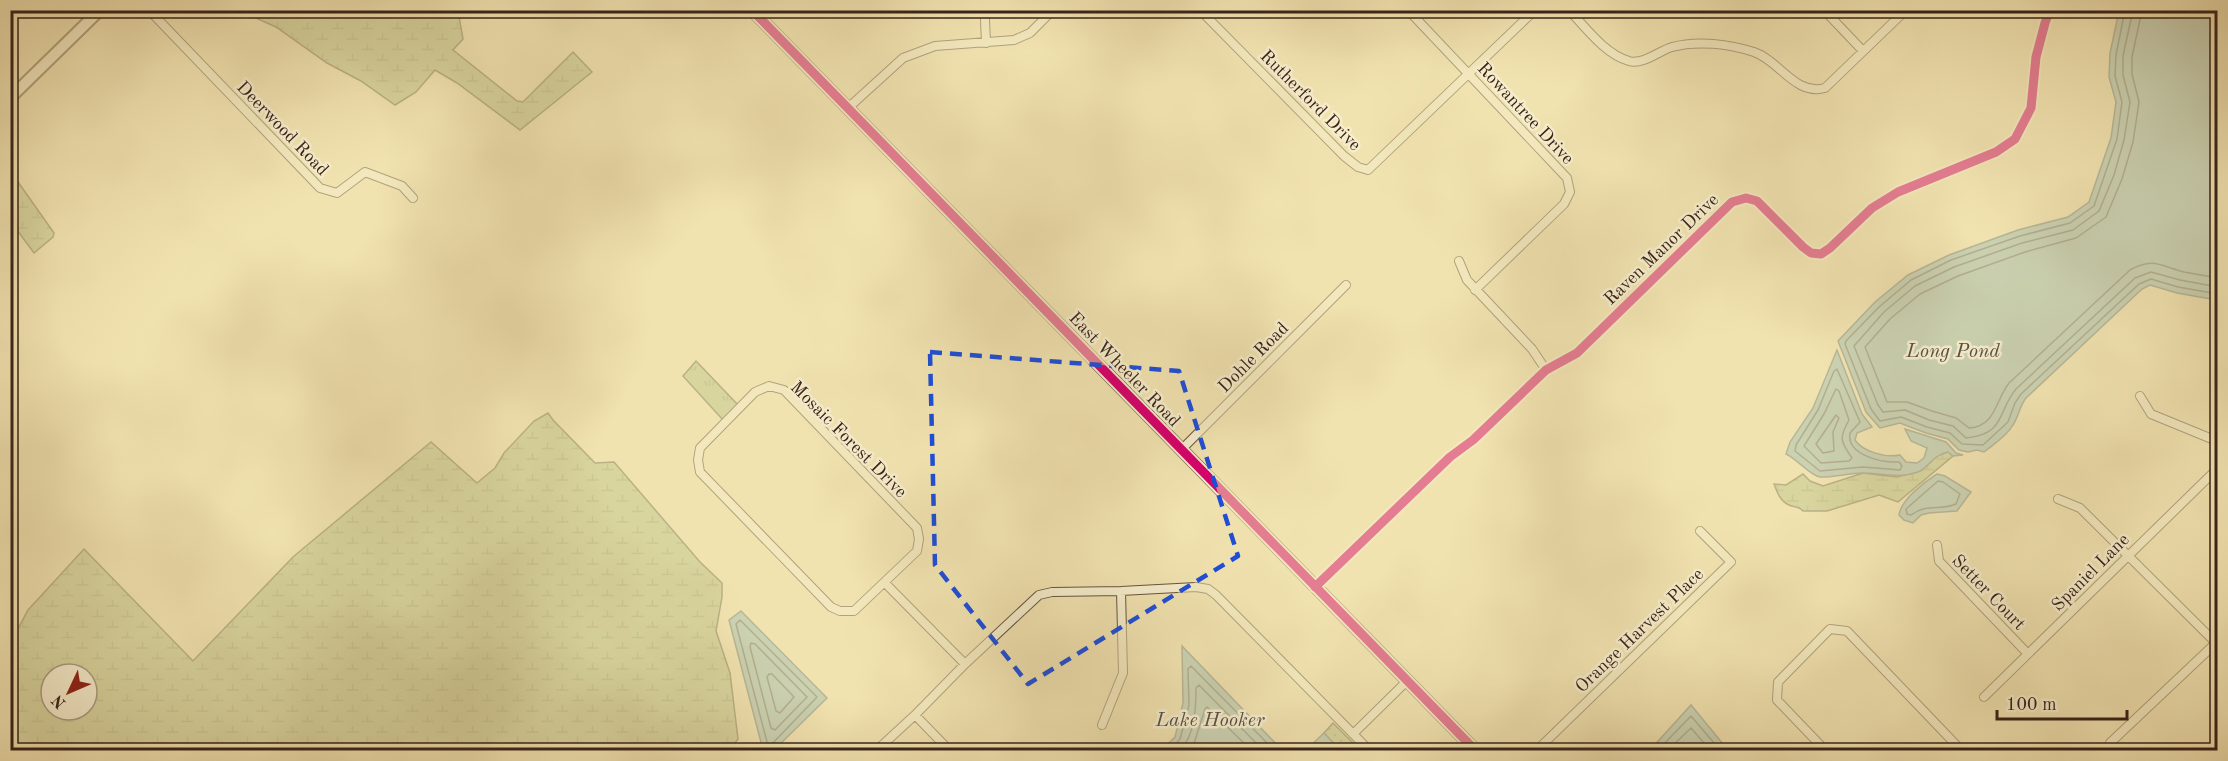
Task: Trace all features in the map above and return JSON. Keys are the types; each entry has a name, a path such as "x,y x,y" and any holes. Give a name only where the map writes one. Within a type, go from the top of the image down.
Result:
{"street":[{"path":"10,98 100,10"},
{"name":"Deerwood Road","path":"149,10 320,188 337,193 365,172 402,186 413,198"},
{"name":"East Wheeler Road","path":"752,10 1406,682 1475,750"},
{"path":"848,108 903,58 935,46 986,44 1014,40 1030,33 1053,10"},
{"name":"Rutherford Drive","path":"1200,10 1344,156 1358,167 1368,170 1535,10"},
{"name":"Rowantree Drive","path":"1408,10 1567,178 1570,192 1564,204 1475,290"},
{"path":"1569,10 1614,54 1631,62 1672,47 1706,43 1756,52 1804,88 1814,91 1825,88 1906,10"},
{"path":"1824,10 1863,51"},
{"name":"Raven Manor Drive","path":"1315,587 1450,457 1473,440 1546,370 1577,353 1732,202 1746,198 1757,201 1803,247 1811,253 1821,254 1872,208 1898,192 1996,152 2015,139 2031,108 2036,57 2044,23 2050,10"},
{"path":"985,21 986,44"},
{"path":"1459,261 1467,280 1532,349 1546,370"},
{"name":"Dohle Road","path":"1181,450 1346,285"},
{"name":"Mosaic Forest Drive","path":"769,386 784,390 917,528 919,539 917,551 885,583 854,611 840,611 831,607 700,472 698,460 700,448 756,392 769,386"},
{"path":"2140,396 2151,414 2212,439 2217,445"},
{"name":"Spaniel Lane","path":"1984,697 2217,468"},
{"path":"2058,499 2080,507 2217,643 2110,743"},
{"name":"Orange Harvest Place","path":"1537,750 1731,562 1700,531"},
{"name":"Setter Court","path":"1937,545 1939,561 2028,654"},
{"path":"885,583 965,664"},
{"path":"877,750 1039,595 1052,592 1196,587 1208,589 1369,750"},
{"path":"1102,725 1123,673 1121,591"},
{"path":"1825,750 1777,700 1778,682 1830,629 1847,631 1961,750"},
{"path":"1353,734 1406,682"},
{"path":"915,715 949,750"}],"highlighted area":[{"path":"930,352 1179,371 1238,556 1028,684 935,565"}],"green space":[{"path":"240,11 458,11 463,39 453,50 517,101 523,102 573,52 592,72 520,130 457,83 435,70 416,92 395,105 361,81 327,63 276,27"},
{"path":"11,172 54,233 53,237 34,253 11,222"},
{"path":"696,361 739,406 723,420 683,376"},
{"path":"548,413 595,463 614,462 700,562 722,583 716,631 730,673 738,739 730,750 11,750 11,642 28,610 84,549 193,661 293,557 431,442 477,483 495,468 504,453 534,421"},
{"path":"1948,452 1953,456 1898,502 1879,495 1827,511 1803,511 1783,501 1774,484 1786,485 1803,474 1810,481 1823,486 1863,473 1897,477 1920,471 1937,455"},
{"path":"1333,723 1357,747 1354,750 1340,750 1324,733"}],"water":[{"name":"Long Pond","path":"2119,11 2217,11 2217,300 2177,293 2150,285 2142,289 2026,398 2010,429 1984,452 1959,450 1948,439 1900,423 1880,428 1866,412 1838,341 1875,302 1908,275 1949,255 2018,230 2068,217 2089,202 2111,138 2116,102 2109,77 2110,53"},
{"path":"1837,350 1862,414 1872,427 1857,433 1855,440 1863,448 1888,456 1900,455 1906,462 1917,463 1924,458 1927,448 1911,441 1905,429 1946,442 1956,453 1963,455 1953,456 1948,452 1942,454 1922,470 1911,474 1862,473 1820,477 1812,474 1786,454 1790,442 1813,408"},
{"path":"1937,474 1945,476 1971,492 1957,511 1921,515 1913,523 1904,520 1899,515 1904,503"},
{"path":"741,611 827,698 774,750 763,750 729,620"},
{"name":"Lake Hooker","path":"1182,646 1282,750 1164,750 1175,737 1183,703"},
{"path":"1691,705 1728,750 1650,750"},
{"name":"Lake Hooker","path":"1324,733 1340,750 1306,750"}],"cycle path":[{"path":"752,10 1475,750"},
{"path":"1315,587 1450,457 1473,440 1546,370 1577,353 1732,202 1746,198 1757,201 1803,247 1811,253 1821,254 1872,208 1898,192 1996,152 2015,139 2031,108 2036,57 2050,10"}]}
